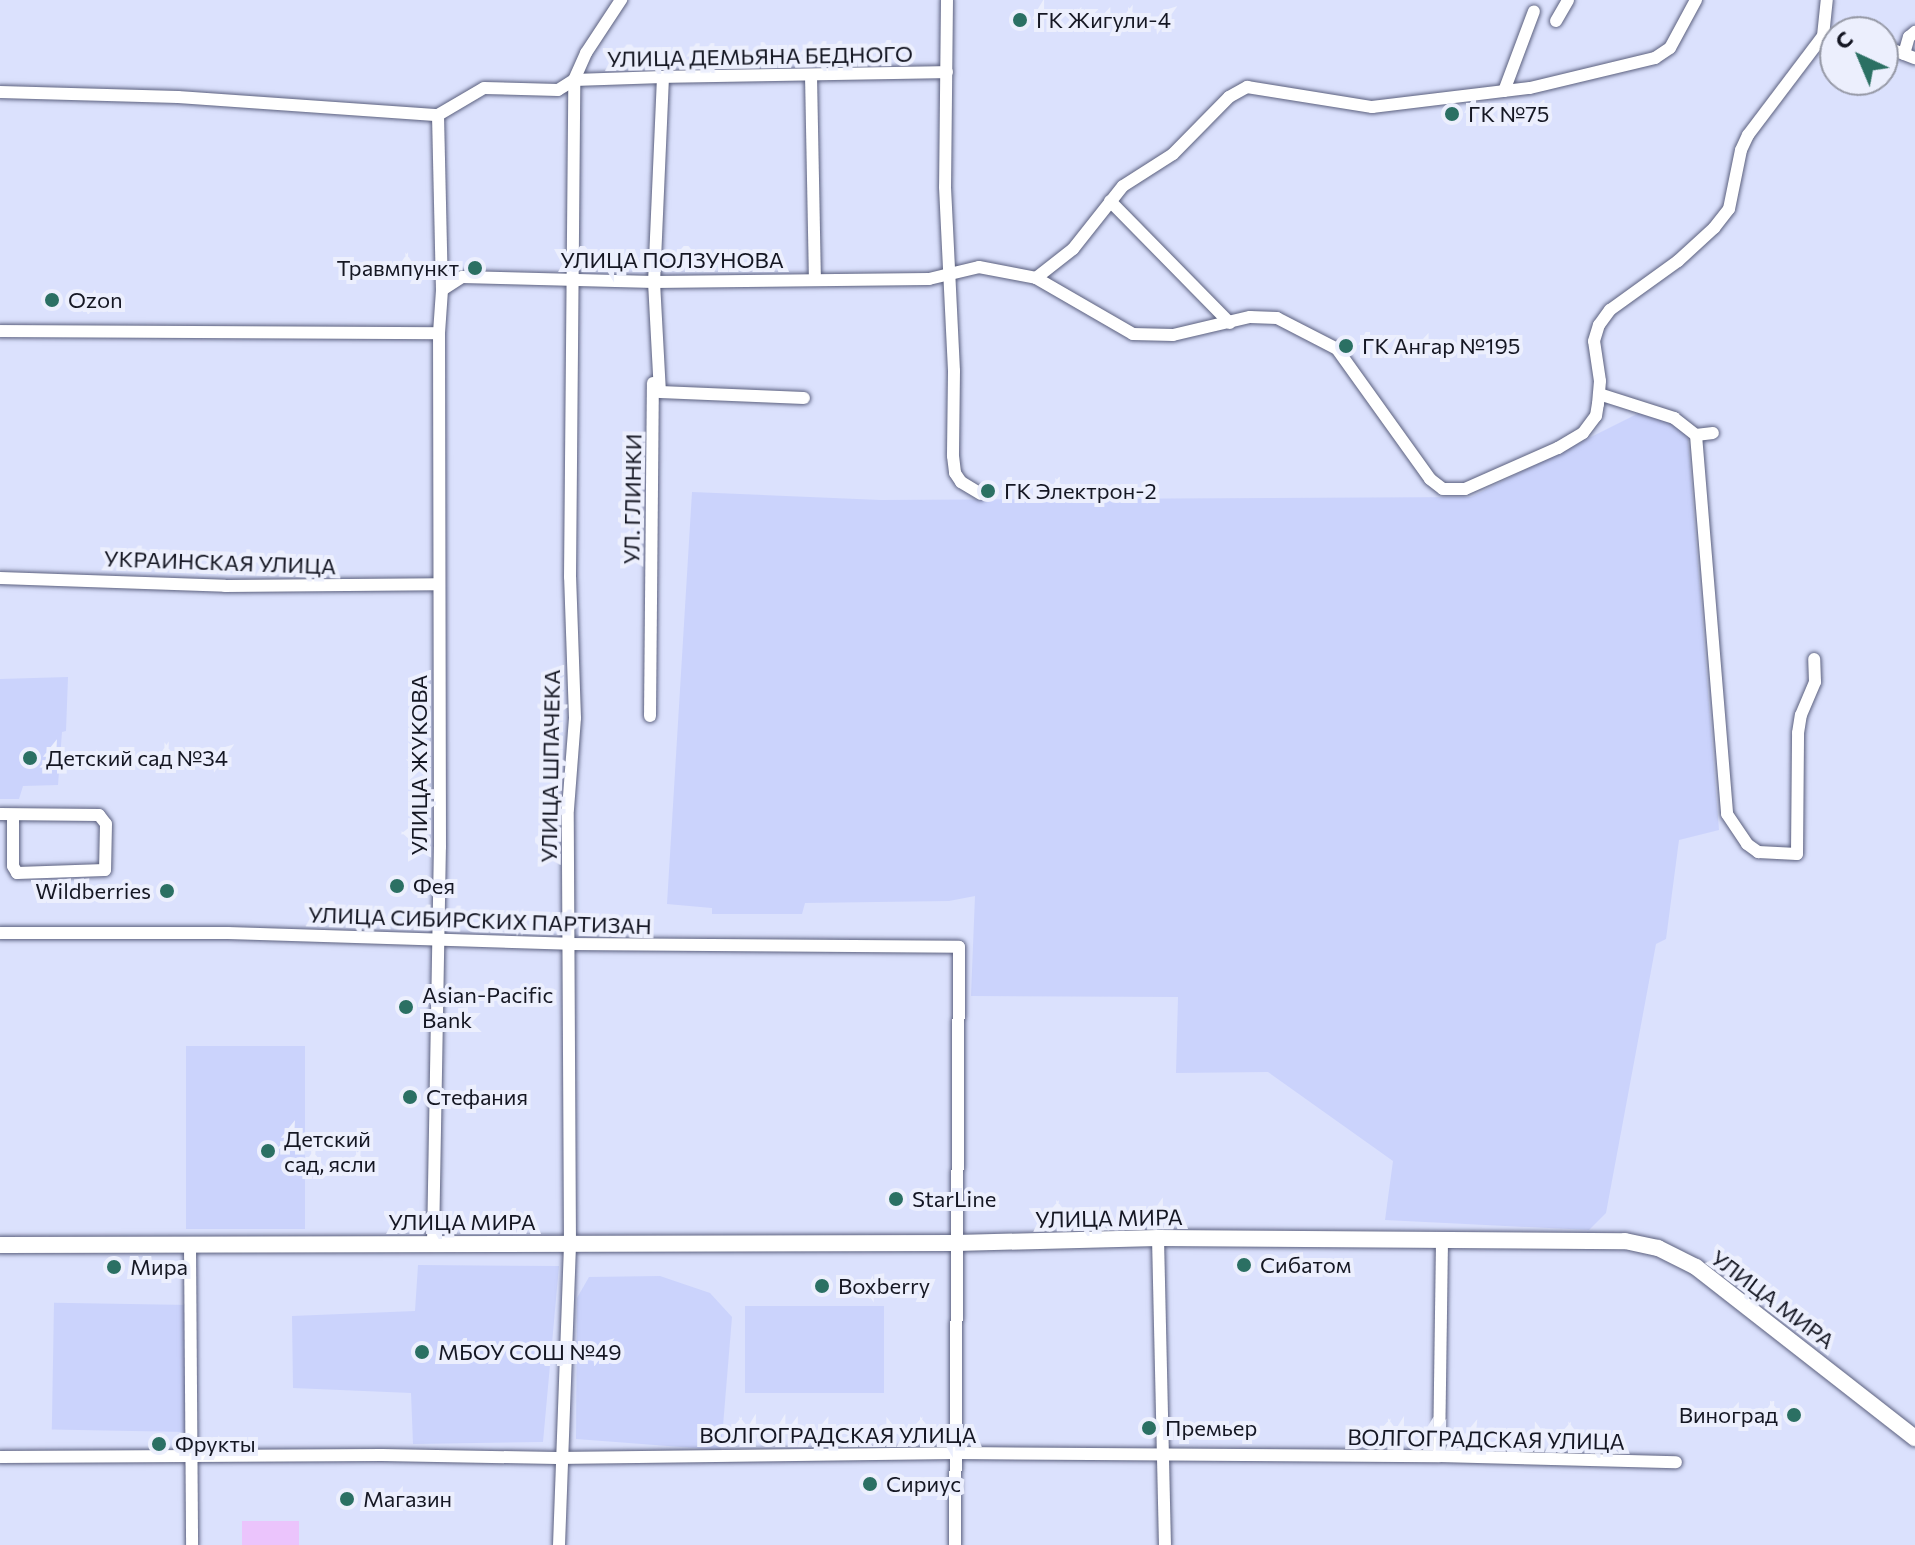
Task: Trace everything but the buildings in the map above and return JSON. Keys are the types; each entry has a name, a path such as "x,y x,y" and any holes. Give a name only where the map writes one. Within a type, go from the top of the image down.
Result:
{"main road":[{"name":"УЛИЦА МИРА","path":"0,1245 956,1243 1158,1238 1625,1241 1670,1253 1715,1281 1915,1438"}],"street":[{"name":"УЛИЦА ШПАЧЕКА","path":"559,1545 570,1244 568,809 575,718 570,577 574,80 586,53 621,0"},
{"path":"947,0 954,465 961,482 981,494"},
{"path":"1556,21 1568,0"},
{"path":"1036,278 1073,249 1123,186 1173,154 1229,97 1247,87 1372,107 1504,91 1655,58 1670,48 1696,0"},
{"path":"1504,91 1534,11"},
{"path":"1909,56 1909,37 1915,32"},
{"path":"1713,433 1696,435 1674,418 1599,394 1594,341 1599,325 1610,310 1678,261 1722,219 1729,209 1741,150 1748,135 1819,41"},
{"name":"УЛИЦА ДЕМЬЯНА БЕДНОГО","path":"438,115 484,88 558,90 574,80 947,72"},
{"path":"811,75 815,280"},
{"path":"663,77 654,282 660,392 804,398"},
{"path":"0,92 178,97 438,115 442,290 439,333 0,331"},
{"path":"1110,201 1230,323"},
{"name":"УЛИЦА ПОЛЗУНОВА","path":"442,290 462,277 654,282 929,279 979,267 1036,278 1133,334 1173,335 1250,317 1277,318 1337,349 1388,416 1412,456 1443,489 1465,489 1558,448 1583,433 1596,416 1599,394"},
{"name":"УЛ. ГЛИНКИ","path":"650,716 654,282"},
{"name":"УЛИЦА ЖУКОВА","path":"433,1244 439,939 439,333"},
{"path":"1696,435 1727,814 1747,844 1758,852 1797,854 1798,733 1801,715 1815,682 1814,659"},
{"name":"УКРАИНСКАЯ УЛИЦА","path":"0,578 225,586 438,584"},
{"path":"6,814 102,816 106,824 105,870 17,873 13,866 6,814"},
{"name":"УЛИЦА СИБИРСКИХ ПАРТИЗАН","path":"0,933 228,933 569,944 959,947 956,1243"},
{"path":"1158,1238 1165,1545"},
{"path":"1439,1456 1442,1239"},
{"path":"955,1545 956,1243"},
{"path":"190,1245 192,1545"},
{"name":"ВОЛГОГРАДСКАЯ УЛИЦА","path":"0,1457 382,1455 561,1458 956,1453 1165,1457 1439,1456 1676,1462"}],"shaded area":[{"path":"1641,412 1687,429 1719,830 1679,840 1666,939 1656,944 1606,1213 1589,1230 1385,1220 1393,1161 1268,1072 1176,1073 1178,997 971,996 975,896 949,901 805,903 802,914 712,914 712,908 667,904 692,492 881,500 1471,497"},
{"name":"Детский сад №34","path":"68,677 66,731 62,732 58,785 23,786 19,799 0,799 0,679"},
{"path":"186,1046 305,1046 305,1229 186,1229"},
{"name":"МБОУ СОШ №49","path":"418,1265 559,1266 543,1442 413,1444 411,1393 293,1388 292,1316 415,1311"},
{"path":"660,1276 710,1293 732,1317 721,1450 576,1439 577,1298 589,1277"},
{"path":"54,1303 190,1305 188,1432 52,1430"},
{"path":"745,1306 884,1306 884,1393 745,1393"},
{"path":"242,1521 299,1521 299,1545 242,1545"}],"place":[{"name":"ГК Жигули-4","path":"1020,20"},
{"name":"ГК №75","path":"1452,114"},
{"name":"Травмпункт","path":"475,268"},
{"name":"Ozon","path":"52,300"},
{"name":"ГК Ангар №195","path":"1346,346"},
{"name":"ГК Электрон-2","path":"988,491"},
{"name":"Детский сад №34","path":"30,758"},
{"name":"Фея","path":"397,886"},
{"name":"Wildberries","path":"167,891"},
{"name":"Asian-Pacific Bank","path":"406,1007"},
{"name":"Стефания","path":"410,1097"},
{"name":"Детский сад, ясли","path":"268,1151"},
{"name":"StarLine","path":"896,1199"},
{"name":"Сибатом","path":"1244,1265"},
{"name":"Мира","path":"114,1267"},
{"name":"Boxberry","path":"822,1286"},
{"name":"МБОУ СОШ №49","path":"422,1352"},
{"name":"Виноград","path":"1794,1415"},
{"name":"Премьер","path":"1149,1428"},
{"name":"Фрукты","path":"159,1444"},
{"name":"Сириус","path":"870,1484"},
{"name":"Магазин","path":"347,1499"}]}
